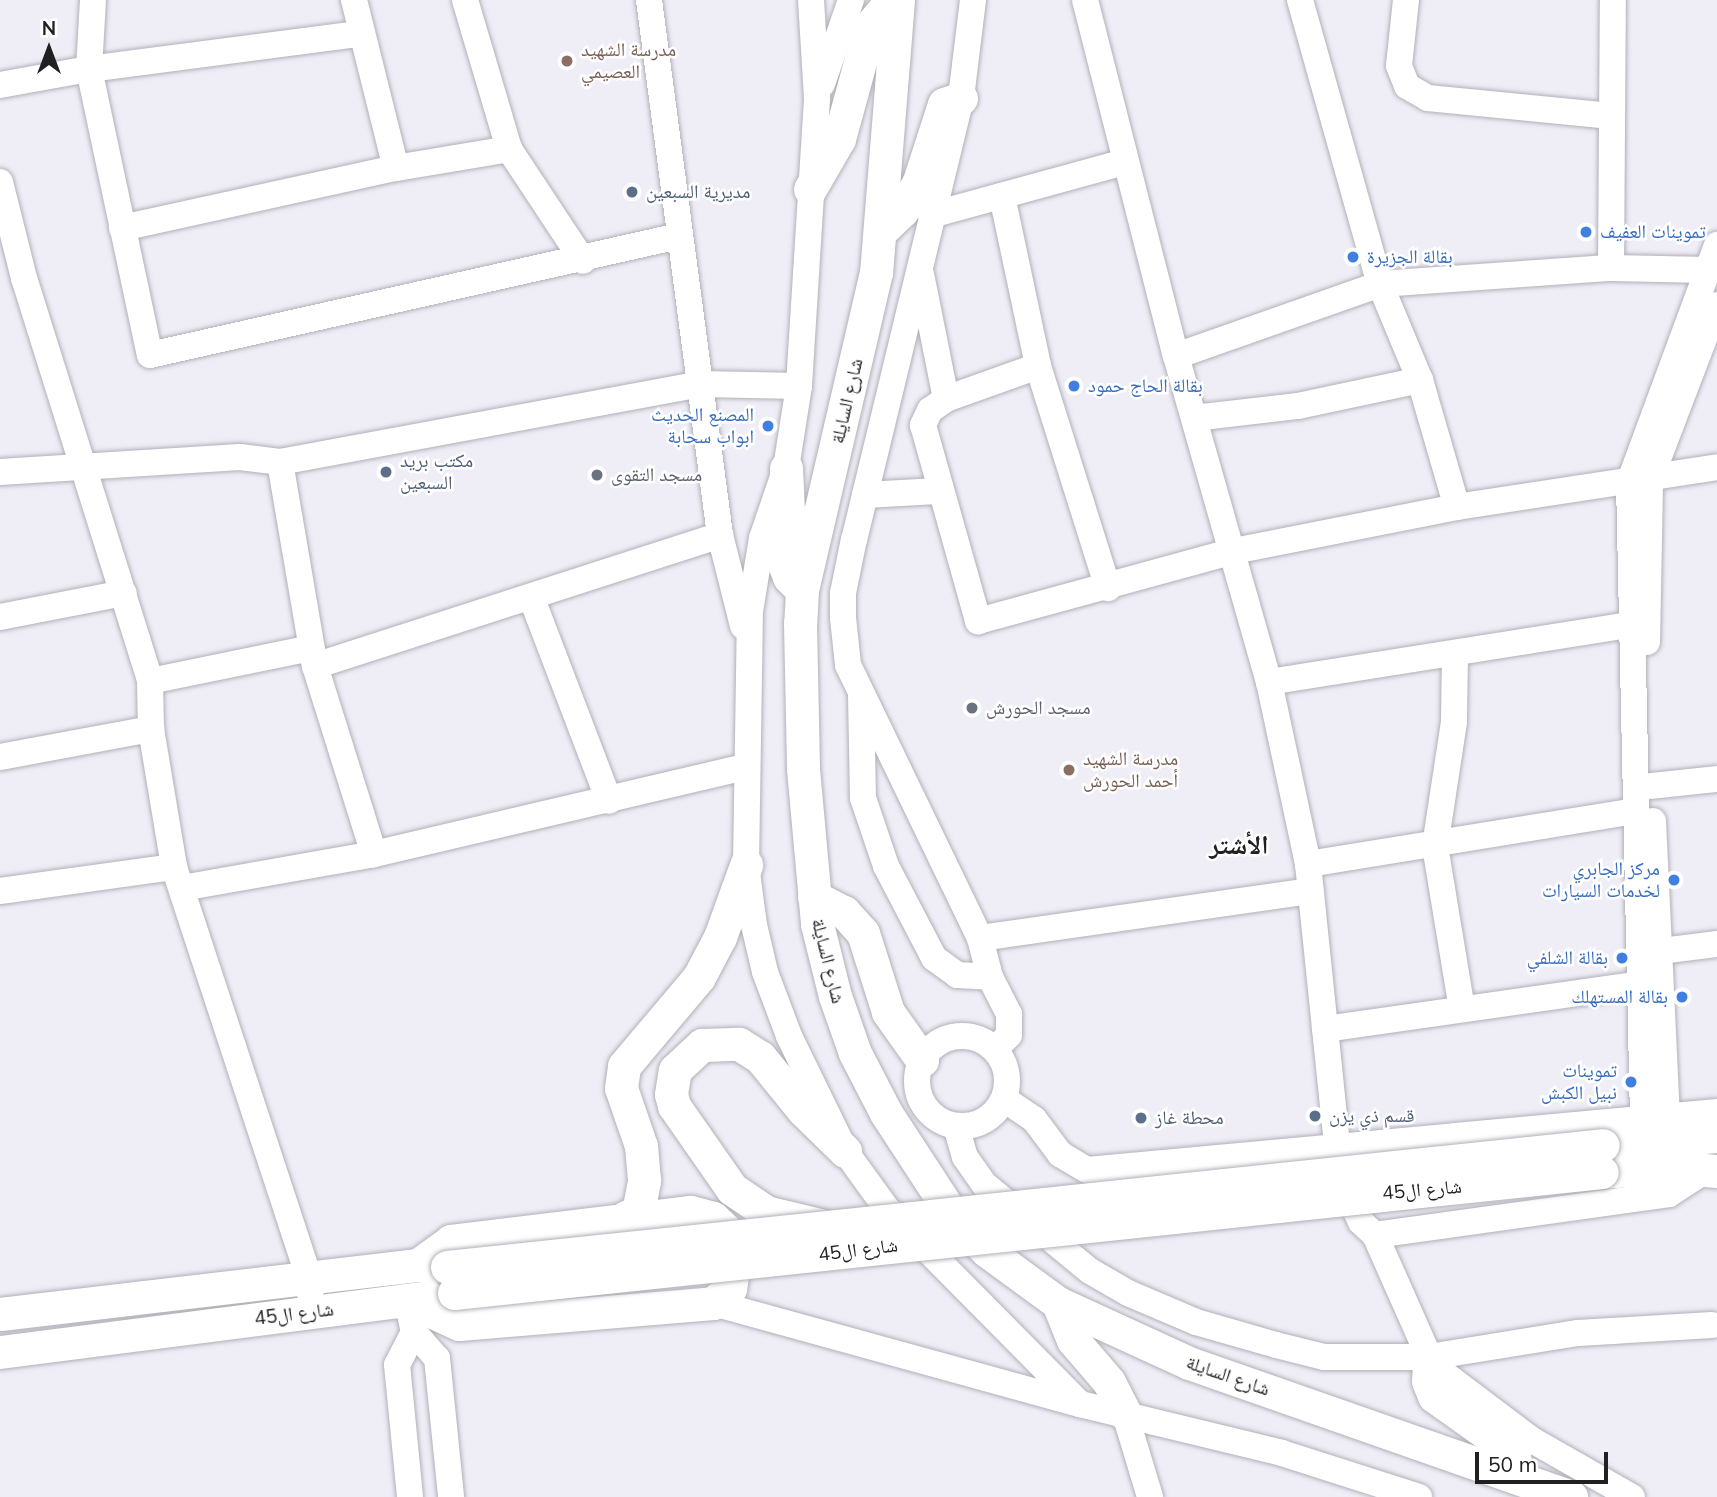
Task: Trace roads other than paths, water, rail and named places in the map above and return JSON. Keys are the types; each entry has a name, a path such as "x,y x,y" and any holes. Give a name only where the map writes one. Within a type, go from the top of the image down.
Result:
{"main road":[{"path":"810,189 839,139 870,26 892,0"},
{"name":"شارع السايلة","path":"898,0 880,232 871,295 802,590 802,742 814,897 835,996 855,1053 886,1113 956,1219 987,1251 1058,1303 1189,1363 1516,1475 1571,1497"},
{"path":"880,232 902,211 919,181 940,110 951,99 961,98"},
{"path":"786,468 788,510 781,556 789,577 802,590"},
{"path":"626,1217 638,1212 644,1180 641,1146 621,1088 624,1066 699,977 724,926 746,865"},
{"path":"814,897 844,912 863,933 888,1012 922,1060"},
{"path":"836,1228 766,1212 732,1189 674,1106 671,1094 675,1070 702,1045 739,1044 760,1057 845,1151"},
{"name":"شارع ال45","path":"0,1314 309,1279 440,1275 1602,1159 1717,1136"},
{"name":"شارع ال45","path":"0,1352 407,1300 440,1275 836,1228 1602,1159 1710,1172"},
{"path":"407,1300 459,1324 713,1303 730,1288 734,1259 728,1232 713,1218 690,1212 626,1217 451,1241 440,1275"},
{"path":"1058,1303 1073,1340 1109,1382 1125,1414"},
{"path":"1429,1357 1427,1381 1434,1396 1514,1453 1516,1475"}],"street":[{"path":"93,0 89,69 150,355 370,303 583,261 679,236"},
{"path":"354,0 359,34 396,168"},
{"path":"465,0 509,149 583,261"},
{"path":"649,0 720,535 748,648"},
{"path":"811,0 817,99 799,386 786,468 762,538 748,648 746,865 765,972 789,1037 845,1151 887,1209 1080,1404"},
{"path":"817,99 851,0"},
{"path":"973,0 961,98 919,264 843,593 848,665 980,938 990,977 1012,1025 1009,1035 995,1049"},
{"path":"1085,0 1176,356 1234,551 1269,682 1308,864 1337,1144 1347,1192 1361,1222 1374,1235 1429,1357 1456,1385 1532,1440 1632,1497"},
{"path":"1300,0 1380,285 1420,380 1457,507"},
{"path":"1406,0 1399,66 1407,86 1427,98 1611,116"},
{"path":"1611,268 1613,0"},
{"path":"0,85 89,69 359,34"},
{"path":"122,228 396,168 509,149"},
{"path":"931,215 1125,162"},
{"path":"0,182 24,278 150,681 151,729 178,878 309,1279 312,1311"},
{"path":"1003,196 1038,366 1108,588"},
{"path":"1655,1117 1640,984 1629,625 1639,481 1717,245"},
{"path":"919,264 946,399"},
{"path":"1176,356 1380,285 1611,268 1709,270"},
{"path":"1655,1117 1661,951 1651,786 1647,625 1639,481 1717,305"},
{"path":"1038,366 946,399 930,410 923,425 938,491 978,621 1108,588 1234,551 1457,507 1717,467"},
{"path":"1194,418 1298,406 1420,380"},
{"path":"0,472 240,457 280,462 700,384 799,386"},
{"path":"280,462 313,657 374,854"},
{"path":"864,495 938,491"},
{"path":"150,681 313,657 532,599 720,535"},
{"path":"0,617 124,593"},
{"path":"532,599 608,801"},
{"path":"1269,682 1455,655 1629,625"},
{"path":"1455,655 1454,722 1435,846 1462,1009"},
{"path":"861,694 858,720 863,798 886,866 934,958 957,975 990,977"},
{"path":"0,757 151,729"},
{"path":"0,891 178,878 374,854 745,767"},
{"path":"1651,786 1717,779"},
{"path":"1308,864 1435,846 1635,811"},
{"path":"980,938 1311,891"},
{"path":"1661,951 1717,944"},
{"path":"1325,1028 1640,984"},
{"path":"956,1036 977,1039 995,1049 1007,1073 1004,1099 980,1123 956,1126 925,1107 917,1084 922,1060 931,1048 956,1036"},
{"path":"1004,1099 1034,1119 1060,1154 1087,1170 1337,1144 1717,1112"},
{"path":"956,1126 965,1157 984,1184 1079,1262 1128,1293 1196,1322 1324,1357 1429,1357 1578,1333 1712,1325"},
{"path":"1374,1235 1669,1195 1710,1172"},
{"path":"407,1300 414,1332 437,1358 451,1497"},
{"path":"713,1303 1080,1404 1282,1453 1419,1497"},
{"path":"410,1497 397,1365 414,1332"},
{"path":"1125,1414 1150,1497"}],"place":[{"name":"مدرسة الشهيد العصيمي","path":"567,61"},
{"name":"مديرية السبعين","path":"632,192"},
{"name":"تموينات العفيف","path":"1586,232"},
{"name":"بقالة الجزيرة","path":"1353,257"},
{"name":"بقالة الحاج حمود","path":"1074,386"},
{"name":"المصنع الحديث ابواب سحابة","path":"768,426"},
{"name":"مكتب بريد السبعين","path":"386,472"},
{"name":"مسجد التقوى","path":"597,475"},
{"name":"مسجد الحورش","path":"972,708"},
{"name":"مدرسة الشهيد أحمد الحورش","path":"1069,770"},
{"name":"مركز الجابري لخدمات السيارات","path":"1674,880"},
{"name":"بقالة الشلفي","path":"1622,958"},
{"name":"بقالة المستهلك","path":"1682,997"},
{"name":"تموينات نبيل الكبش","path":"1631,1082"},
{"name":"قسم ذي يزن","path":"1315,1116"},
{"name":"محطة غاز","path":"1141,1118"}],"district":[{"name":"الأشتر","path":"1239,845"}]}
